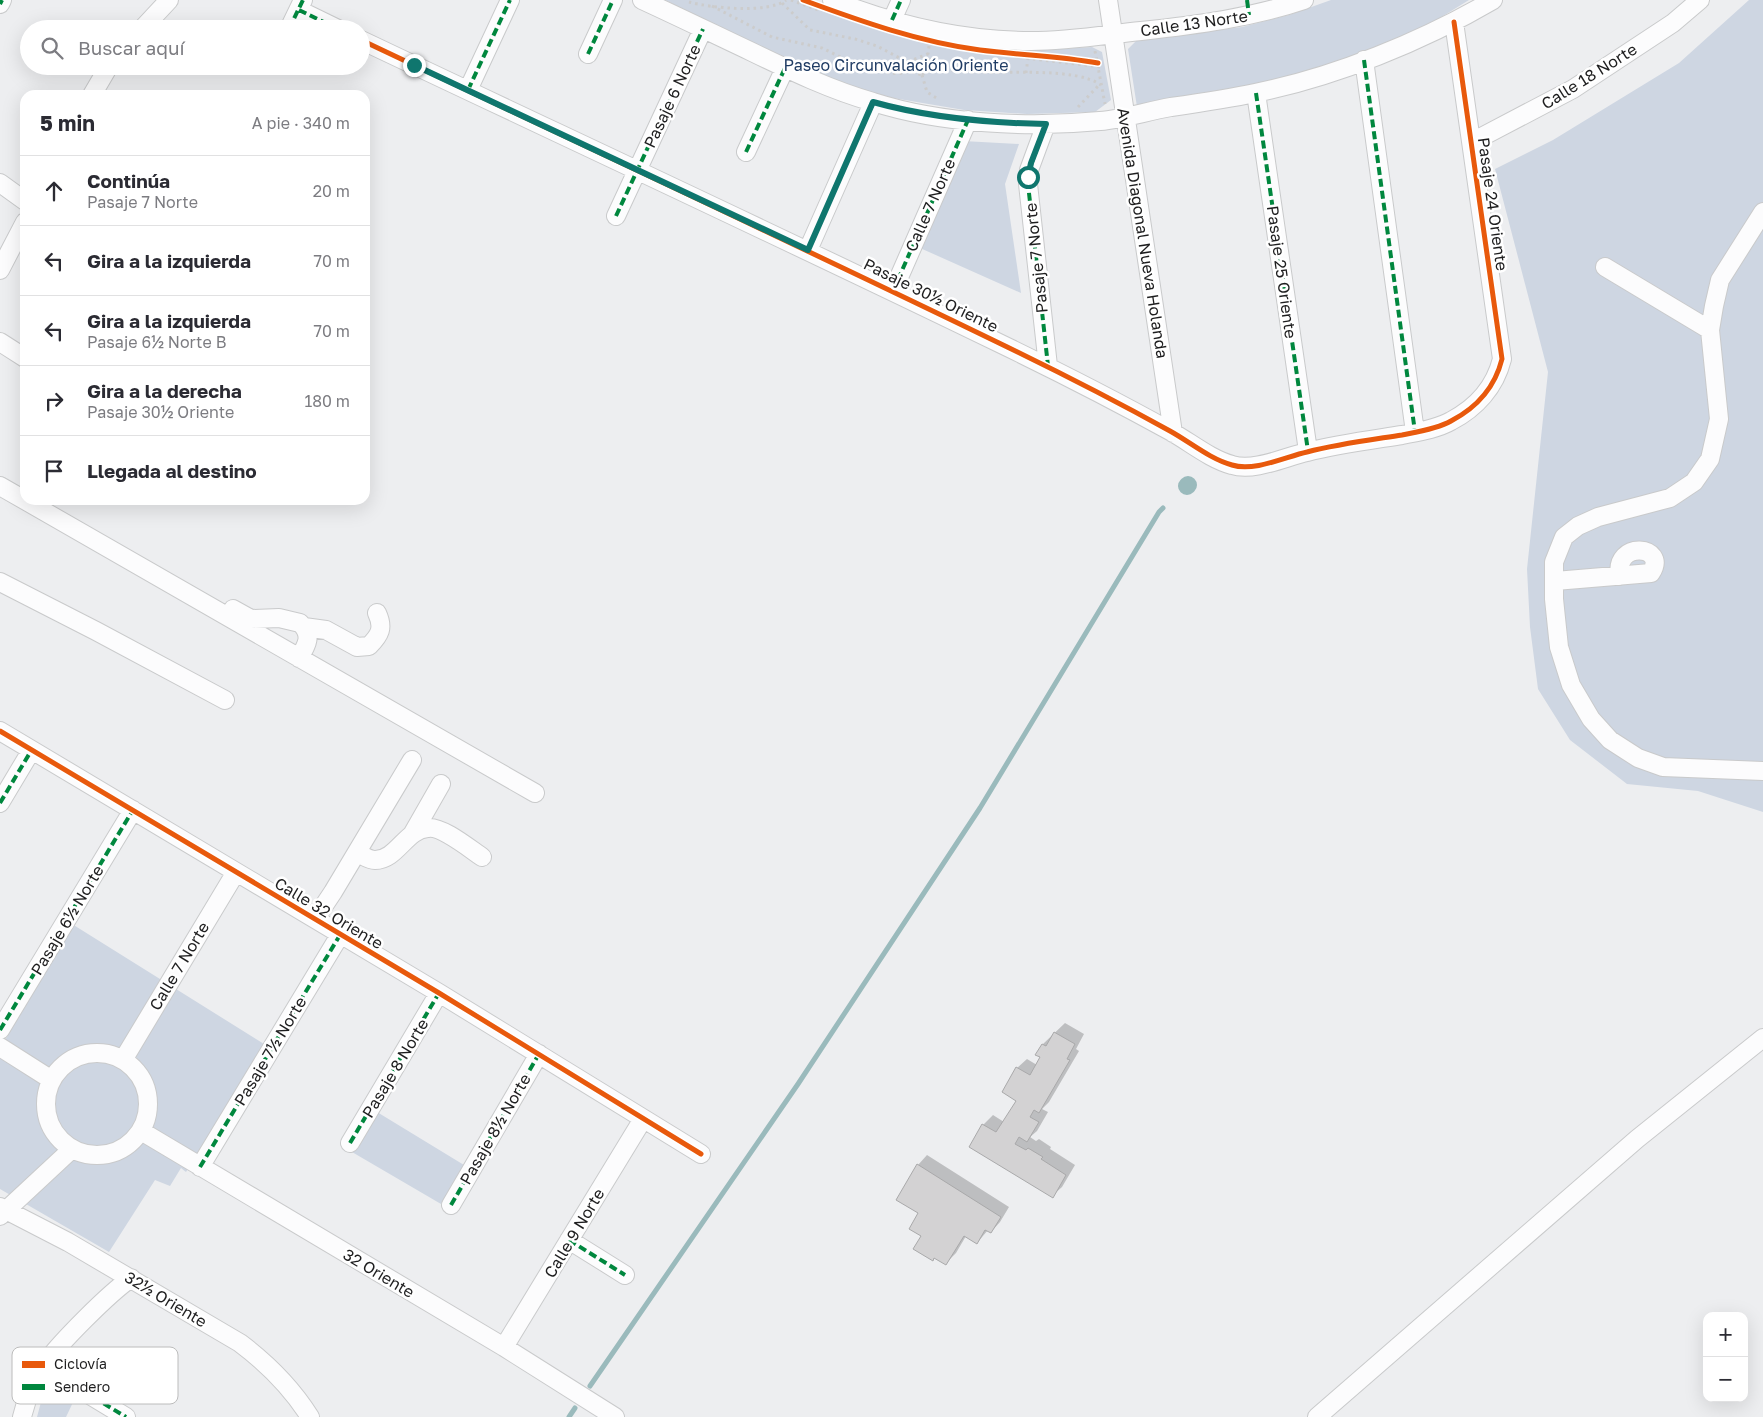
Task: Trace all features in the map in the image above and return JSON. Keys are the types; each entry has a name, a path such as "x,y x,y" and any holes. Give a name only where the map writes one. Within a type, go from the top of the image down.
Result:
{"street":[{"path":"0,4 2,0"},
{"path":"150,20 169,0"},
{"path":"468,90 510,0"},
{"path":"588,54 613,0"},
{"path":"642,0 785,68 832,88 873,102 917,113 968,120 1046,124 1126,117 1256,93 1310,79 1364,60 1454,22 1493,0"},
{"path":"892,20 901,0"},
{"name":"Avenida Diagonal Nueva Holanda","path":"1108,0 1173,433"},
{"name":"Calle 13 Norte","path":"827,4 944,33 1011,40 1052,40 1204,24 1248,8 1304,0"},
{"name":"Calle 18 Norte","path":"1472,142 1573,89 1673,23 1700,0"},
{"path":"294,20 301,5 324,20"},
{"name":"Pasaje 24 Oriente","path":"1454,22 1502,359 1499,373 1491,387"},
{"name":"Pasaje 6 Norte","path":"616,216 703,29"},
{"name":"Pasaje 30½ Oriente","path":"370,44 808,250 1048,366 1173,433 1222,462 1234,466 1248,468 1308,451 1414,432 1446,424 1466,413 1491,387"},
{"path":"1364,60 1414,432"},
{"path":"746,152 785,68"},
{"path":"95,90 103,75"},
{"name":"Pasaje 25 Oriente","path":"1256,93 1308,451"},
{"path":"808,250 873,102"},
{"name":"Calle 7 Norte","path":"892,291 968,120"},
{"name":"Pasaje 7 Norte","path":"1046,124 1031,163 1028,177 1048,366"},
{"path":"0,183 20,197"},
{"path":"1763,212 1720,280 1710,330 1719,419 1710,459 1694,482 1670,498 1598,518 1578,526 1564,537 1554,562 1554,599 1559,648 1570,685 1591,719 1610,740 1638,758 1663,767 1763,771"},
{"path":"0,270 20,232"},
{"path":"1605,267 1710,330"},
{"path":"0,342 20,355"},
{"path":"0,486 20,498"},
{"path":"33,505 535,793"},
{"path":"99,543 106,540 116,540 250,619 279,618 300,623 304,627 309,641 300,658"},
{"path":"1555,581 1620,576"},
{"path":"0,582 225,700"},
{"path":"304,627 326,630 357,647 369,646 380,632 381,621 377,613"},
{"name":"Calle 32 Oriente","path":"0,731 440,993 701,1154"},
{"path":"0,803 31,751"},
{"path":"315,919 412,760"},
{"path":"357,853 374,860 386,857 413,833 441,784"},
{"name":"Pasaje 6½ Norte","path":"0,1030 133,810"},
{"path":"413,833 428,827 447,833 482,857"},
{"name":"Calle 7 Norte","path":"123,1060 236,872"},
{"name":"Pasaje 7½ Norte","path":"200,1167 340,935"},
{"name":"Pasaje 8 Norte","path":"350,1143 440,993"},
{"path":"1317,1417 1638,1139 1763,1038"},
{"path":"0,1047 44,1075 52,1078"},
{"path":"101,1053 123,1060 138,1073 147,1091 148,1105 141,1131 128,1145 110,1154 91,1155 72,1149 62,1142 49,1124 46,1112 48,1089 52,1078 68,1062 78,1056 101,1053"},
{"name":"Pasaje 8½ Norte","path":"451,1205 539,1054"},
{"name":"Calle 9 Norte","path":"504,1347 643,1119"},
{"name":"32 Oriente","path":"141,1131 504,1347 615,1417"},
{"path":"2,1211 72,1149"},
{"name":"32½ Oriente","path":"2,1211 68,1242 224,1333 255,1354 282,1379 310,1417"},
{"path":"569,1240 625,1275"},
{"path":"57,1347 114,1291 131,1278"},
{"path":"22,1417 25,1404"},
{"path":"105,1404 126,1417"}],"path":[{"path":"684,0 690,3 712,6 758,8 767,8 786,0"},
{"path":"803,0 812,4 827,4"},
{"path":"782,3 810,30 877,46 907,62 928,54"},
{"path":"712,6 772,37 822,48 865,68 898,74 908,71 922,75"},
{"path":"1093,36 1107,120"},
{"path":"930,44 928,54 933,67"},
{"path":"1026,73 1028,56 1076,59 1098,63"},
{"path":"907,62 908,71"},
{"path":"922,75 933,67 974,72 1074,75 1090,78 1101,84"},
{"path":"922,75 927,92 938,99 946,100"},
{"path":"1071,109 1079,106 1101,84"}],"green space":[{"name":"Paseo Circunvalación Oriente","path":"665,0 803,0 865,23 916,36 983,49 1043,50 1092,47 1102,52 1111,100 1095,112 1027,114 964,110 887,97 825,78"},
{"path":"1331,0 1469,0 1430,24 1339,63 1260,85 1137,107 1128,49 1137,40 1242,27 1289,15"},
{"path":"1749,0 1763,0 1763,812 1698,791 1627,784 1570,740 1538,689 1530,627 1527,569 1548,372 1495,169 1553,140 1679,63"},
{"path":"963,141 1019,144 1005,184 1021,293 920,248"},
{"path":"72,924 264,1044 186,1172 181,1168 170,1186 155,1180 109,1252 0,1189 0,1049"},
{"path":"377,1112 464,1165 441,1204 352,1152"},
{"path":"40,1404 72,1404 66,1417 37,1417"}],"building":[{"path":"1054,1032 1075,1044 1067,1059 1070,1060 1039,1113 1034,1110 1030,1117 1039,1122 1027,1142 1019,1137 1015,1144 1026,1150 1028,1148 1043,1157 1041,1159 1066,1175 1053,1198 969,1147 982,1124 996,1132 1016,1101 1002,1092 1016,1067 1030,1075 1040,1057 1035,1055 1042,1044 1046,1046"},
{"path":"917,1164 1001,1217 991,1233 985,1230 977,1244 964,1236 946,1265 934,1258 933,1261 913,1249 921,1236 909,1229 918,1213 896,1200"}],"waterway":[{"path":"590,1386 798,1084 980,808 1163,508"},
{"path":"569,1417 575,1408"}],"marked path":[{"path":"0,4 2,0"},
{"path":"293,20 303,0"},
{"path":"468,90 510,0"},
{"path":"588,54 613,0"},
{"path":"892,20 901,0"},
{"path":"1247,0 1249,15"},
{"path":"299,10 320,20"},
{"path":"616,216 703,29"},
{"path":"1364,60 1415,432"},
{"path":"746,152 785,68"},
{"path":"1256,93 1308,451"},
{"path":"808,250 873,103"},
{"path":"893,291 968,120"},
{"path":"1046,124 1029,170 1028,184 1048,366"},
{"path":"0,803 31,751"},
{"path":"0,1030 133,810"},
{"path":"200,1167 340,935"},
{"path":"350,1143 439,993"},
{"path":"451,1205 539,1054"},
{"path":"569,1240 625,1275"},
{"path":"105,1404 126,1417"}],"cycle path":[{"path":"803,0 868,23 935,42 980,50 1098,63"},
{"path":"370,44 760,228 1021,354 1149,419 1216,459 1232,465 1250,467 1319,449 1402,435 1440,426 1469,410 1483,396 1495,379 1502,359 1454,22"},
{"path":"0,731 439,993 701,1154"}],"route":[{"path":"414,65 808,250 873,102 942,117 1019,124 1046,124 1028,170 1028,177"}]}
